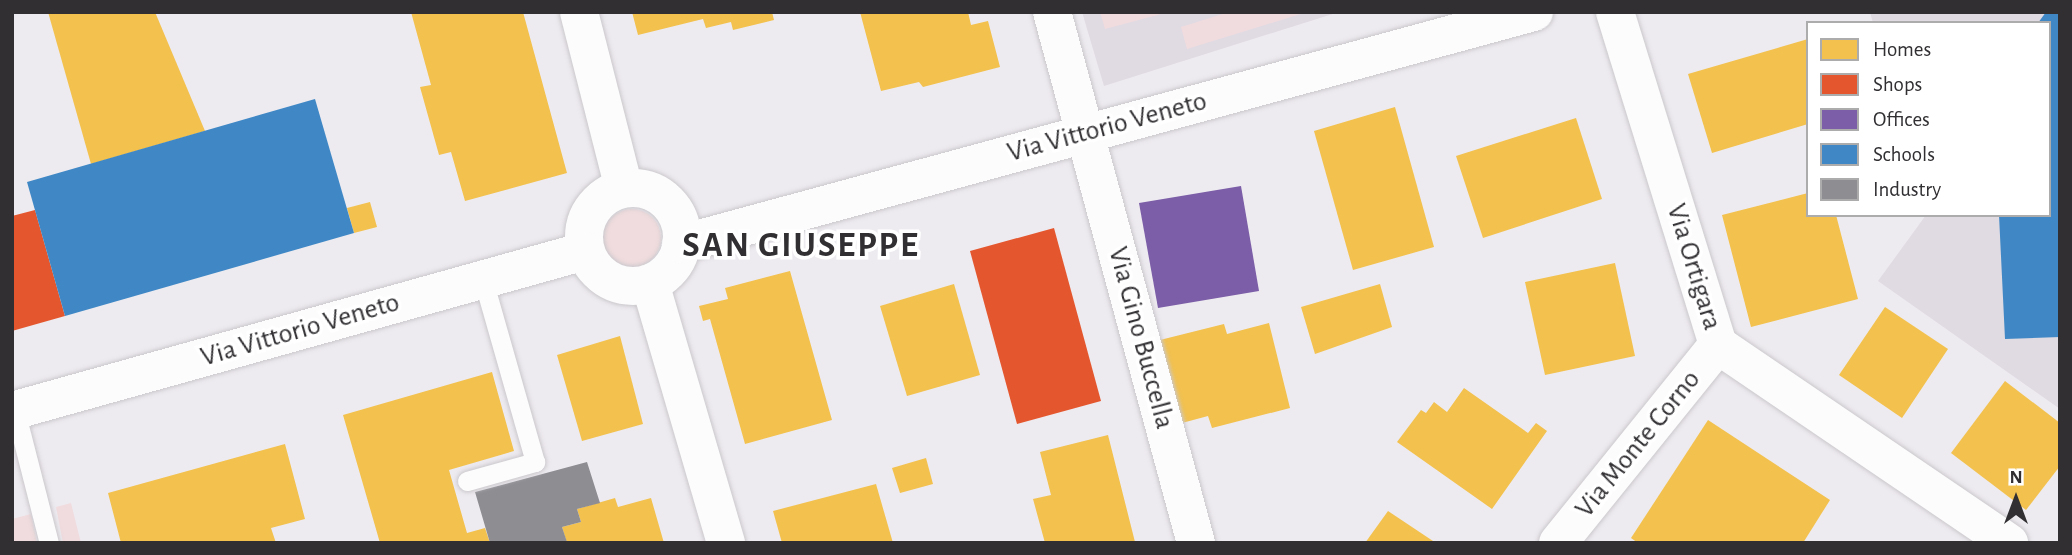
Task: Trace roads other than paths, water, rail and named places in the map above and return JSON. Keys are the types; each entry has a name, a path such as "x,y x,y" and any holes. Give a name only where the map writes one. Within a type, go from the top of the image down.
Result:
{"street":[{"path":"579,12 624,188"},
{"name":"Via Gino Buccella","path":"1052,12 1196,543"},
{"name":"Via Vittorio Veneto","path":"681,244 1534,12"},
{"name":"Via Ortigara","path":"1615,12 1718,345 2009,543"},
{"path":"624,188 640,188 667,202 677,214 681,244 676,260 650,283 635,286 604,277 585,251 587,218 609,194 624,188"},
{"name":"Via Vittorio Veneto","path":"14,410 585,251"},
{"path":"650,283 726,543"},
{"name":"Via Monte Corno","path":"1558,543 1718,345"}],"lane":[{"path":"467,481 534,462 483,280"},
{"name":"Via Vittorio Veneto","path":"14,410 38,491 49,543"}],"district":[{"name":"SAN GIUSEPPE","path":"801,246"}]}
